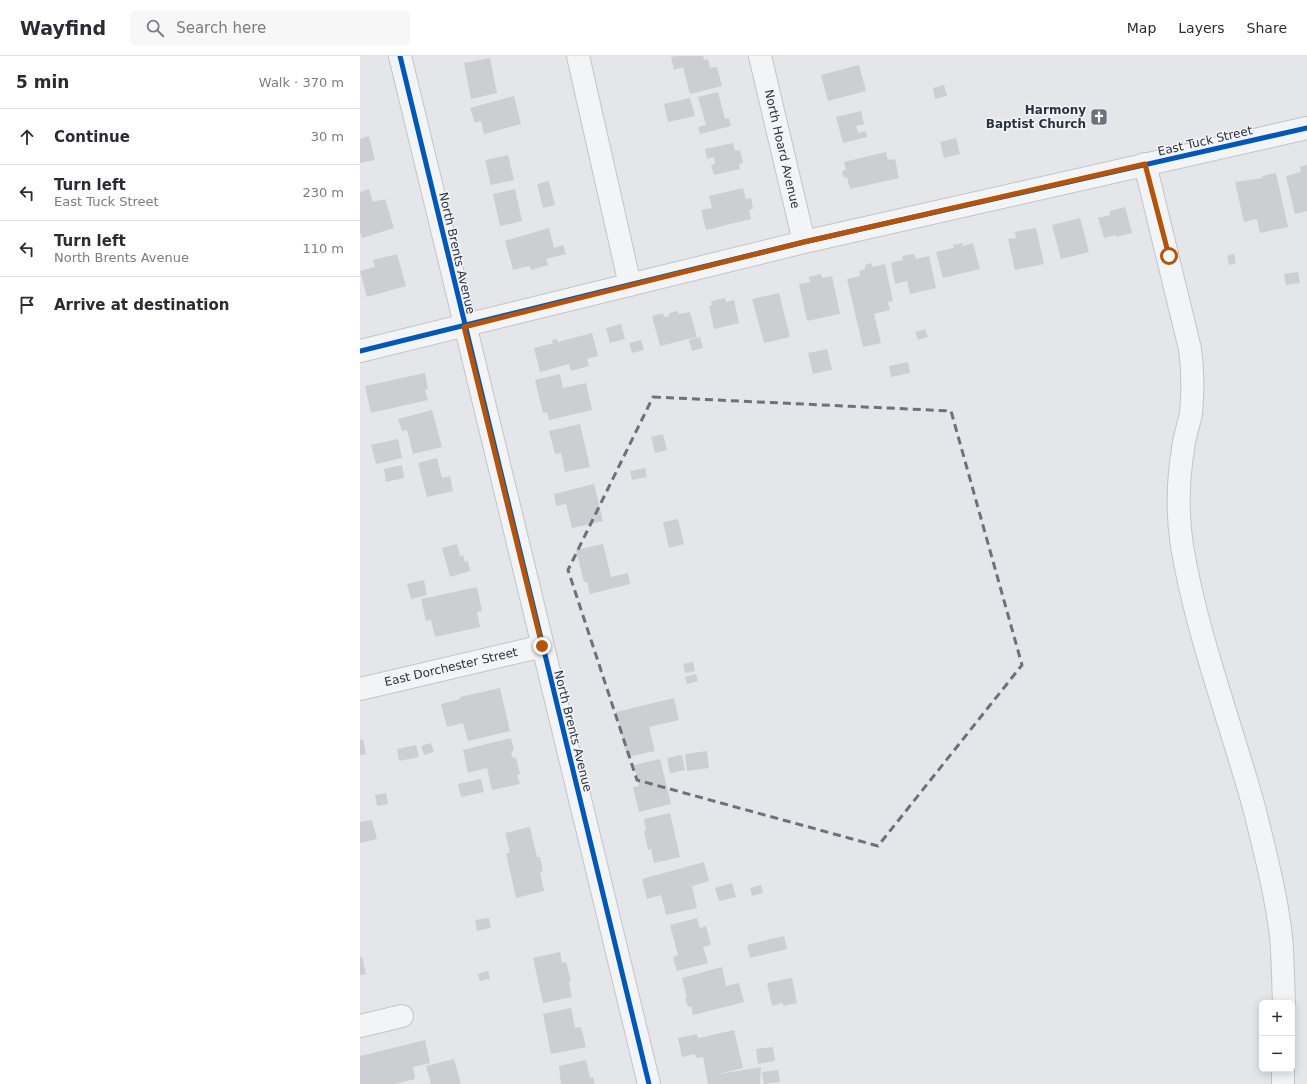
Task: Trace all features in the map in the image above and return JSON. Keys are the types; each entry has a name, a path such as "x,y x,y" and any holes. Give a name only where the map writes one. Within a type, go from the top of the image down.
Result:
{"street":[{"name":"North Brents Avenue","path":"400,56 464,327 649,1084"},
{"path":"578,56 630,285"},
{"name":"North Hoard Avenue","path":"760,56 804,242"},
{"name":"East Tuck Street","path":"360,351 464,327 804,242 1307,128"},
{"path":"1145,164 1169,256 1192,362 1190,414 1183,448 1179,488 1179,518 1182,544 1188,580 1254,811 1275,901 1281,937 1284,1000"},
{"name":"East Dorchester Street","path":"361,684 542,646"},
{"path":"360,1026 402,1016"},
{"path":"1283,1084 1284,1072"}],"highlighted area":[{"path":"653,397 951,411 1022,665 878,846 637,780 568,570"}],"building":[{"path":"703,56 704,60 708,59 710,68 717,67 722,86 690,94 683,67 674,70 671,57"},
{"path":"490,58 497,93 471,99 464,63"},
{"path":"859,65 866,91 828,101 821,75"},
{"path":"944,85 947,96 935,99 933,88"},
{"path":"718,92 725,119 729,118 731,126 700,134 698,127 706,125 698,97"},
{"path":"514,96 521,124 484,134 481,121 475,123 470,108"},
{"path":"690,98 695,116 668,122 664,104"},
{"path":"861,111 864,124 856,126 858,133 866,131 867,137 843,143 836,117"},
{"path":"369,136 375,160 360,163 360,139"},
{"path":"956,138 960,154 944,158 940,142"},
{"path":"733,143 735,151 740,150 743,163 739,164 740,169 714,175 711,165 715,164 714,157 707,159 705,149"},
{"path":"886,152 888,160 895,159 899,178 850,189 847,177 844,178 842,171 846,170 844,162"},
{"path":"508,155 514,180 491,185 485,160"},
{"path":"1307,165 1307,211 1295,214 1286,176 1301,172 1300,167"},
{"path":"1276,173 1288,227 1260,233 1257,219 1244,222 1235,182 1263,178 1262,176"},
{"path":"549,181 555,205 543,208 537,184"},
{"path":"743,188 746,199 751,198 753,209 749,210 751,219 706,230 701,210 712,208 709,196"},
{"path":"369,189 373,202 385,199 394,228 362,238 360,232 360,192"},
{"path":"515,189 522,221 500,226 493,194"},
{"path":"1125,207 1132,233 1104,238 1098,218 1110,215 1110,211"},
{"path":"1080,218 1089,252 1061,259 1052,225"},
{"path":"549,228 554,248 563,245 566,254 546,259 548,265 531,270 529,266 513,270 505,241"},
{"path":"1036,228 1044,264 1015,270 1008,239 1016,238 1015,232"},
{"path":"962,243 963,246 973,243 980,269 943,278 936,252 954,248 953,245"},
{"path":"397,254 406,286 367,297 360,271 375,267 373,260"},
{"path":"914,254 916,259 929,256 936,288 910,294 907,281 895,284 891,263 903,260 902,256"},
{"path":"1234,254 1236,263 1229,265 1227,256"},
{"path":"871,263 873,267 885,264 893,301 888,302 890,310 874,314 881,343 863,347 847,279 860,276 859,271 865,269 865,265"},
{"path":"1298,272 1300,283 1286,285 1284,274"},
{"path":"821,274 822,278 832,276 840,314 807,321 799,284 810,282 809,277"},
{"path":"779,293 790,337 764,343 752,299"},
{"path":"725,298 726,302 734,300 739,323 714,329 709,306 712,305 711,301"},
{"path":"677,311 679,314 690,312 697,337 660,346 652,316 663,313 664,317 669,316 669,313"},
{"path":"621,324 625,339 610,343 606,328"},
{"path":"925,329 928,337 918,340 915,332"},
{"path":"592,333 598,356 587,359 589,366 571,371 569,364 540,372 534,348 553,343 552,340 557,339 558,342"},
{"path":"700,337 703,348 692,351 689,340"},
{"path":"641,340 644,350 632,353 629,343"},
{"path":"827,349 832,370 813,374 808,353"},
{"path":"908,362 910,373 891,377 889,366"},
{"path":"425,373 428,389 425,390 428,400 371,413 365,386"},
{"path":"560,374 563,388 586,383 592,410 549,420 547,412 543,413 535,380"},
{"path":"432,410 442,447 413,454 407,430 402,431 398,419"},
{"path":"580,424 590,467 565,472 561,453 555,454 549,431"},
{"path":"663,434 667,450 655,453 651,437"},
{"path":"398,439 402,458 376,464 371,445"},
{"path":"437,458 442,478 450,476 453,491 427,497 418,463"},
{"path":"402,465 404,478 386,482 384,469"},
{"path":"645,468 647,477 632,480 630,471"},
{"path":"594,484 603,521 572,528 566,504 556,506 554,494"},
{"path":"678,519 684,544 669,548 663,522"},
{"path":"457,544 460,556 463,555 465,562 468,561 470,571 450,577 442,548"},
{"path":"603,544 611,577 628,573 630,584 590,594 587,582 584,582 576,550"},
{"path":"424,580 427,595 411,599 407,584"},
{"path":"477,587 482,611 477,612 480,627 435,637 431,620 426,621 421,599"},
{"path":"693,662 695,671 685,673 683,664"},
{"path":"696,674 698,681 687,684 685,677"},
{"path":"500,688 510,731 468,741 463,723 447,727 441,704 460,699 460,697"},
{"path":"674,698 679,720 649,727 655,751 627,757 616,712"},
{"path":"511,738 514,750 511,752 513,758 516,757 520,774 517,775 520,784 492,790 487,768 468,773 463,750"},
{"path":"363,739 366,754 360,755 360,740"},
{"path":"431,743 434,752 424,755 421,746"},
{"path":"416,745 419,757 399,761 397,749"},
{"path":"707,751 709,768 687,771 685,754"},
{"path":"682,755 685,770 670,773 667,758"},
{"path":"660,759 671,804 639,812 633,787 639,786 634,765"},
{"path":"481,779 484,792 461,797 458,784"},
{"path":"386,793 388,804 377,806 375,795"},
{"path":"670,813 680,857 654,863 651,849 648,850 644,831 646,830 644,819"},
{"path":"372,820 377,839 360,843 360,822"},
{"path":"530,827 537,857 540,857 543,871 540,872 544,891 516,898 506,853 510,853 505,833"},
{"path":"704,862 709,881 692,886 697,908 666,915 661,895 647,899 642,879"},
{"path":"732,883 736,897 719,901 715,888"},
{"path":"761,885 763,893 752,896 750,888"},
{"path":"489,918 491,928 477,931 475,920"},
{"path":"697,918 700,928 706,926 711,945 703,947 708,963 677,971 673,957 678,955 670,925"},
{"path":"784,936 787,949 750,958 747,945"},
{"path":"560,952 562,963 566,962 571,981 569,982 572,997 543,1003 533,958"},
{"path":"360,957 362,957 366,974 360,975"},
{"path":"722,967 726,986 739,983 744,1002 693,1015 691,1006 688,1007 685,998 687,997 682,978"},
{"path":"488,971 490,979 480,981 478,974"},
{"path":"792,978 797,1003 783,1006 783,1003 772,1006 767,983"},
{"path":"571,1008 575,1028 581,1027 586,1047 551,1054 543,1014"},
{"path":"734,1030 743,1068 713,1075 761,1067 760,1084 708,1084 703,1057 696,1058 695,1054 682,1057 678,1038 697,1034 698,1038"},
{"path":"425,1040 430,1063 413,1067 415,1079 395,1084 360,1084 360,1056"},
{"path":"773,1047 775,1061 758,1064 756,1049"},
{"path":"454,1059 461,1084 431,1084 426,1066"},
{"path":"586,1060 590,1078 593,1077 595,1084 561,1084 559,1066"},
{"path":"778,1070 780,1082 764,1084 762,1072"}],"cycle path":[{"path":"400,56 649,1084"},
{"path":"360,351 804,242 1307,128"}],"place":[{"name":"Harmony Baptist Church","path":"1099,117"}],"route":[{"path":"542,646 464,327 804,242 1145,164 1169,256"}]}
